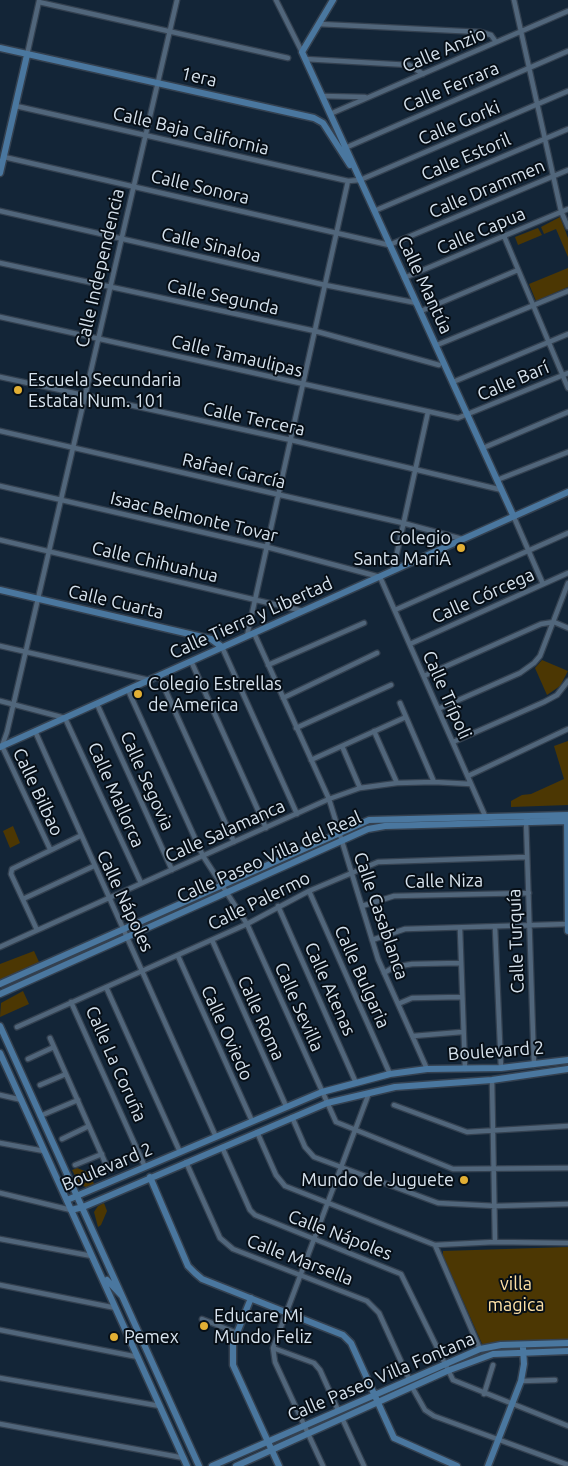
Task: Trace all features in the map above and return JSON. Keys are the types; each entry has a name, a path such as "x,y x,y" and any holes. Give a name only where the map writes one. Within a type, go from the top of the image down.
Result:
{"street":[{"name":"Calle Independencia","path":"1,743 26,653 120,238 177,0"},
{"name":"Calle Mantúa","path":"276,0 302,52 404,278 437,345 543,584"},
{"path":"302,52 333,0"},
{"path":"514,0 561,211 568,227"},
{"path":"0,172 39,1 169,33 288,58"},
{"name":"Calle Anzio","path":"330,114 568,11"},
{"path":"319,24 480,32 491,35 496,42"},
{"name":"1era","path":"0,48 319,120 327,128 360,180"},
{"name":"Calle Ferrara","path":"345,148 568,51"},
{"path":"305,59 410,65 422,74"},
{"name":"Calle Gorki","path":"360,180 568,91"},
{"path":"322,96 368,98"},
{"name":"Calle Baja California","path":"16,106 348,181 360,180"},
{"name":"Calle Estoril","path":"374,211 568,129"},
{"name":"Calle Sonora","path":"4,157 389,245"},
{"name":"Calle Drammen","path":"389,245 568,170"},
{"path":"246,636 348,181"},
{"name":"Calle Capua","path":"404,278 568,208"},
{"name":"Calle Sinaloa","path":"0,211 325,285 417,303"},
{"path":"504,236 568,388"},
{"name":"Calle Segunda","path":"0,263 315,331 440,365"},
{"path":"421,311 518,270"},
{"path":"437,345 568,291"},
{"name":"Calle Tamaulipas","path":"0,317 428,412 458,418 468,416"},
{"path":"453,382 568,334"},
{"name":"Calle Barí","path":"468,416 568,373"},
{"name":"Calle Tercera","path":"0,377 290,440 502,490"},
{"path":"393,571 428,412"},
{"path":"483,448 568,412"},
{"name":"Rafael García","path":"0,431 403,523 462,539"},
{"path":"498,480 568,452"},
{"name":"Isaac Belmonte Tovar","path":"0,486 267,547 380,577"},
{"name":"Calle Tierra y Libertad","path":"1,743 35,731 97,704 513,515 568,492"},
{"path":"395,610 568,533"},
{"name":"Calle Chihuahua","path":"0,540 255,598 303,611"},
{"path":"438,709 520,673 534,663 540,656 554,622 568,582 567,574"},
{"name":"Calle Córcega","path":"410,644 567,574"},
{"name":"Calle Trípoli","path":"380,577 487,821"},
{"name":"Calle Cuarta","path":"0,590 211,639 222,647"},
{"path":"268,666 364,622"},
{"path":"424,676 541,624 554,622 568,628"},
{"name":"Calle Casablanca","path":"254,633 329,800 372,940 384,972 427,1069"},
{"path":"0,646 149,680"},
{"path":"222,647 297,814"},
{"path":"283,698 376,654"},
{"path":"191,661 266,828"},
{"path":"160,676 234,842"},
{"path":"453,742 544,702 556,695 568,681"},
{"path":"296,728 391,685"},
{"name":"Calle Sevilla","path":"128,690 203,856 247,924 336,1122 453,1169 568,1168"},
{"path":"0,701 65,718"},
{"path":"400,703 434,782"},
{"name":"Calle Segovia","path":"97,704 172,870"},
{"path":"310,760 406,717"},
{"name":"Calle Mallorca","path":"65,718 140,884"},
{"path":"468,776 568,729"},
{"name":"Calle Nápoles","path":"35,731 80,836 216,1137"},
{"path":"374,731 396,783"},
{"name":"Calle Bilbao","path":"1,743 50,849"},
{"path":"342,746 360,788"},
{"name":"Calle Salamanca","path":"0,948 297,814 360,788 396,783 434,782 471,784"},
{"path":"567,818 568,931"},
{"name":"Calle Paseo Villa del Real","path":"0,984 341,840 377,827 567,818"},
{"name":"Calle Turquía","path":"526,819 534,1065"},
{"name":"Calle Paseo Villa del Real","path":"225,889 338,833 369,820 487,821"},
{"path":"37,930 11,874 12,869 80,836"},
{"name":"Calle Palermo","path":"17,1027 178,956 247,924 278,906 378,862 527,857"},
{"path":"23,899 94,866"},
{"name":"Calle Bulgaria","path":"309,892 390,1074"},
{"name":"Calle Niza","path":"362,906 394,896 529,893"},
{"name":"Calle Atenas","path":"278,906 356,1082"},
{"path":"372,940 405,929 568,924"},
{"path":"495,927 501,1068"},
{"path":"460,928 462,1032 465,1069"},
{"name":"Calle Paseo Villa del Real","path":"0,994 125,932"},
{"name":"Calle Roma","path":"212,940 286,1106"},
{"name":"Calle Oviedo","path":"178,956 252,1121"},
{"path":"384,972 394,967 412,964 460,963"},
{"path":"106,987 180,1152"},
{"path":"398,1004 412,998 461,997"},
{"name":"Calle La Coruña","path":"71,1002 145,1167"},
{"path":"0,1026 199,1466"},
{"path":"413,1036 462,1032"},
{"path":"50,1038 108,1169"},
{"path":"28,1059 54,1047"},
{"path":"0,1053 187,1466"},
{"name":"Boulevard 2","path":"57,1205 286,1106 322,1092 356,1082 390,1074 427,1069 501,1068 568,1060"},
{"name":"Boulevard 2","path":"57,1205 71,1210 83,1207 292,1117 327,1104 396,1087 492,1080 568,1069"},
{"path":"40,1085 66,1074"},
{"path":"492,1080 496,1242"},
{"path":"323,1466 275,1362 274,1348 369,1093"},
{"path":"0,1095 22,1100"},
{"path":"40,1116 78,1100"},
{"path":"394,1105 454,1129 467,1132 568,1126"},
{"path":"292,1117 309,1153 438,1203 496,1206 568,1204"},
{"path":"62,1139 89,1126"},
{"path":"257,1132 280,1182 327,1205 435,1246 496,1242 568,1242"},
{"path":"0,1143 44,1151"},
{"name":"Calle Nápoles","path":"222,1147 254,1215 401,1274 454,1380 484,1394 568,1426"},
{"path":"75,1165 102,1154"},
{"name":"Calle Marsella","path":"186,1162 220,1238 234,1249 367,1301 379,1314 409,1379"},
{"path":"150,1177 188,1266 202,1279 287,1311 343,1335 351,1343 391,1433 398,1441 457,1466"},
{"path":"0,1192 57,1205"},
{"path":"0,1239 93,1256"},
{"path":"435,1246 480,1349"},
{"path":"99,1269 112,1287 123,1297"},
{"path":"0,1285 116,1308"},
{"path":"251,1298 233,1344 233,1365 279,1466"},
{"path":"202,1319 237,1333"},
{"path":"0,1330 138,1357"},
{"name":"Calle Paseo Villa Fontana","path":"212,1466 444,1363 480,1349 523,1344 568,1343"},
{"path":"488,1466 521,1381 523,1344"},
{"path":"274,1348 314,1364 320,1370 338,1410"},
{"name":"Calle Paseo Villa Fontana","path":"236,1466 412,1386 493,1354 568,1351"},
{"path":"484,1394 493,1365"},
{"path":"142,1368 154,1384 164,1389"},
{"path":"0,1378 160,1406"},
{"path":"521,1381 555,1380"},
{"path":"412,1386 425,1410 434,1416 568,1465"},
{"path":"342,1418 364,1466"},
{"path":"0,1424 184,1458"}],"green space":[{"path":"560,217 568,238 568,257 556,229 544,234 541,227"},
{"path":"538,228 542,235 518,245 515,237"},
{"path":"568,268 568,287 536,301 529,284"},
{"path":"542,660 568,671 560,686 547,695 535,668"},
{"path":"568,741 568,805 511,807 511,801 522,795 531,794 564,779 554,746"},
{"path":"13,826 20,843 10,848 3,831"},
{"path":"34,951 39,962 0,980 0,964"},
{"path":"23,991 29,1004 0,1017 1,1003"},
{"path":"77,1168 90,1173 94,1184 86,1187 80,1185 72,1170"},
{"path":"104,1203 107,1211 101,1225 98,1227 94,1212 98,1206"},
{"name":"villa magica","path":"568,1247 568,1340 483,1346 443,1256 443,1251"}],"place":[{"name":"Escuela Secundaria Estatal Num. 101","path":"18,390"},
{"name":"Colegio Santa MariA","path":"461,548"},
{"name":"Colegio Estrellas de America","path":"138,694"},
{"name":"Mundo de Juguete","path":"464,1180"},
{"name":"Educare Mi Mundo Feliz","path":"204,1326"},
{"name":"Pemex","path":"114,1337"}]}
